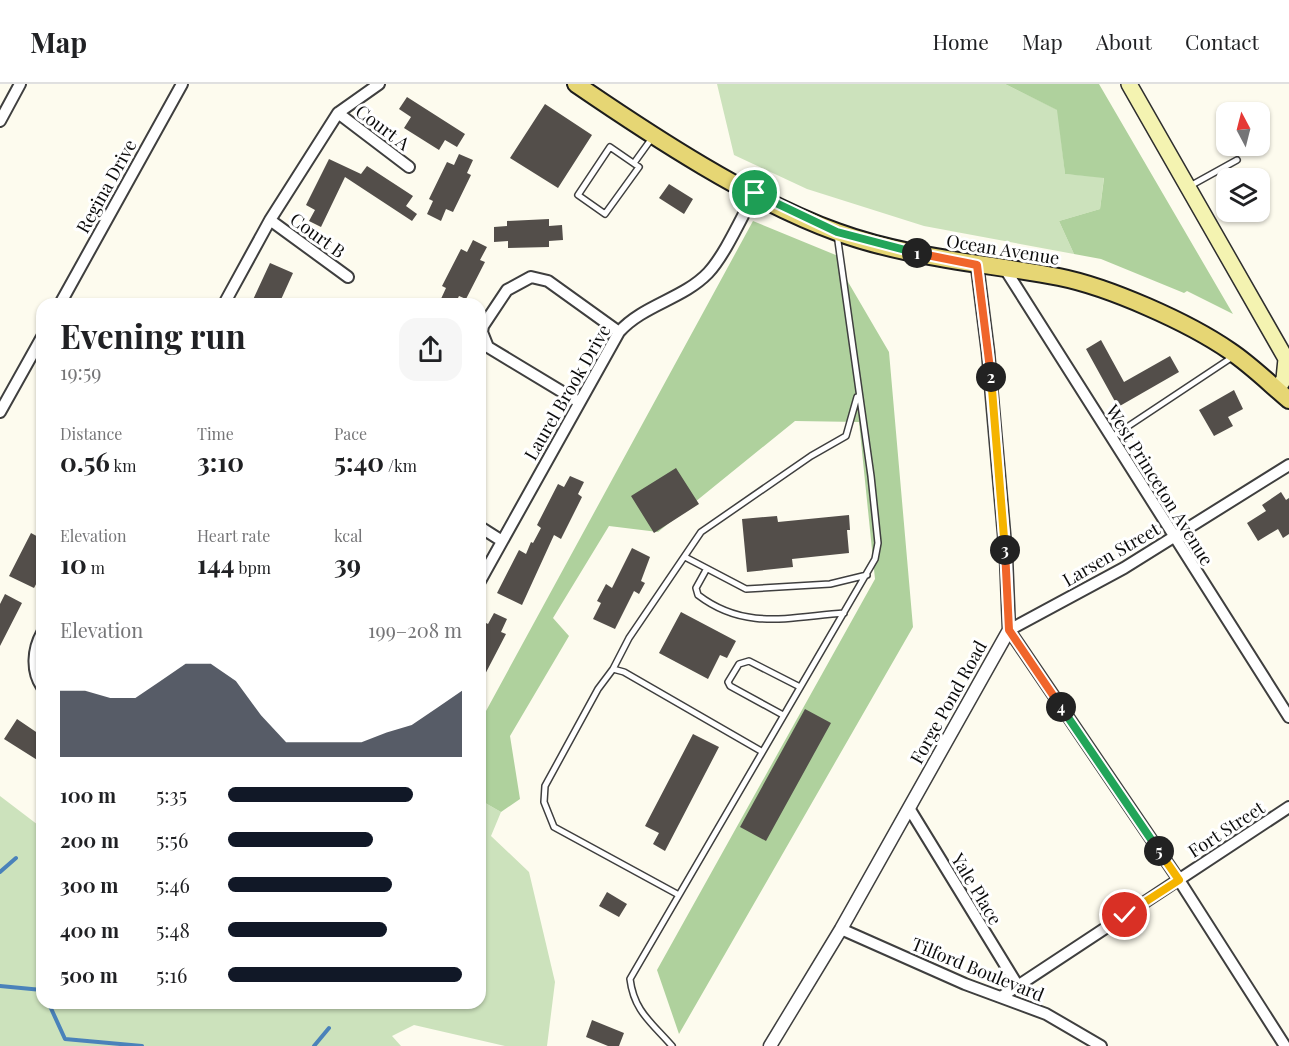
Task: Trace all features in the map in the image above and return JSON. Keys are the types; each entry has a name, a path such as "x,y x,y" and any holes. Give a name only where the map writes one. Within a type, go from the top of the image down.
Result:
{"main road":[{"path":"1130,84 1288,361 1283,395"},
{"name":"Ocean Avenue","path":"588,87 719,175 837,232 933,257 1061,278 1112,295 1175,320 1235,355 1283,395"}],"street":[{"path":"0,122 20,84"},
{"name":"Regina Drive","path":"63,298 182,84"},
{"path":"227,298 270,220 338,113 380,84"},
{"name":"Court A","path":"338,113 409,167"},
{"name":"Laurel Brook Drive","path":"486,570 619,332 632,318 688,288 708,273 755,193"},
{"name":"Court B","path":"270,220 348,277"},
{"name":"Forge Pond Road","path":"770,1046 841,929 1009,630 1006,556 988,352 977,265"},
{"name":"West Princeton Avenue","path":"1005,269 1289,717"},
{"path":"486,322 507,290 531,277 548,281 619,332"},
{"path":"486,341 488,347 579,402"},
{"path":"0,412 36,348"},
{"name":"Larsen Street","path":"1009,630 1124,568 1289,465"},
{"path":"486,531 502,542"},
{"path":"1009,630 1179,880 1285,1046"},
{"path":"36,643 36,674"},
{"name":"Fort Street","path":"1001,997 1289,807"},
{"name":"Yale Place","path":"909,808 1018,986"},
{"name":"Tilford Boulevard","path":"841,929 1046,1014 1101,1046"}],"lane":[{"path":"634,163 655,134"},
{"path":"610,147 634,163 639,167 605,214 578,195 610,147"},
{"path":"1189,187 1237,160"},
{"path":"672,1046 638,1008 633,998 630,979 677,894 867,575 878,543 837,232"},
{"path":"1111,438 1235,355"},
{"path":"677,894 554,826 544,802 545,786 629,638 701,532 811,456 846,436 859,392"},
{"path":"685,557 746,589 830,584 867,575"},
{"path":"706,570 696,588 698,596 744,619 766,620 844,613"},
{"path":"783,714 730,686 728,682 739,664 749,661 800,687"},
{"path":"613,669 624,672 761,751"}],"green space":[{"path":"717,84 1005,84 1058,110 1065,174 1104,177 1100,209 1059,221 1074,254 924,226 807,189 734,155"},
{"path":"1005,84 1099,84 1233,314 1187,291 1184,293 1101,259 1074,254 1059,221 1100,209 1104,178 1065,174 1057,110"},
{"path":"753,221 843,258 844,275 889,352 913,627 679,1034 657,970 875,579 859,422 795,421 658,532 609,526 553,618 569,636 510,736 520,799 501,812 486,803 486,711"},
{"path":"0,796 36,823 36,1009 486,1009 486,803 501,812 491,836 529,872 555,982 547,1046 505,1046 414,1025 392,1036 401,1046 0,1046"}],"building":[{"path":"407,97 465,134 457,147 445,140 439,150 404,128 411,117 399,109"},
{"path":"545,104 592,135 558,188 510,158"},
{"path":"459,154 473,160 467,173 471,175 453,212 446,209 441,221 427,214 433,201 429,199 447,162 454,165"},
{"path":"329,159 361,174 367,166 413,196 406,206 417,214 412,221 345,177 321,227 309,221 315,210 306,205"},
{"path":"669,184 693,199 684,214 659,198"},
{"path":"549,219 549,226 562,225 563,240 549,241 549,247 508,248 508,241 494,242 494,227 507,226 507,221"},
{"path":"473,240 487,247 480,260 485,262 467,298 459,296 458,298 441,298 446,288 442,286 461,249 467,252"},
{"path":"270,263 293,273 282,298 254,298"},
{"path":"1101,340 1124,382 1170,356 1179,372 1118,407 1086,349"},
{"path":"1234,390 1243,409 1228,417 1233,426 1214,436 1199,410"},
{"path":"676,468 699,504 654,533 631,496"},
{"path":"570,476 584,482 578,494 582,497 561,539 554,535 522,605 497,593 519,550 526,554 531,542 533,543 541,528 537,525 558,484 564,487"},
{"path":"1281,492 1286,500 1289,498 1289,534 1283,538 1278,529 1258,541 1247,523 1266,511 1262,505"},
{"path":"849,515 850,530 847,530 849,553 792,559 793,567 747,572 742,519 777,516 778,522"},
{"path":"31,533 36,536 36,584 34,588 9,576"},
{"path":"632,548 650,557 641,581 645,583 639,594 634,591 615,629 593,619 601,603 597,601 606,584 612,588"},
{"path":"5,594 22,603 0,646 0,604"},
{"path":"681,612 736,641 727,658 720,655 708,679 659,653"},
{"path":"494,613 507,619 501,632 506,634 486,672 486,623 488,624"},
{"path":"805,709 831,723 766,841 740,827"},
{"path":"17,719 36,732 36,759 4,739"},
{"path":"693,734 719,747 665,851 653,844 659,833 645,826"},
{"path":"607,892 627,904 619,917 599,906"},
{"path":"592,1020 624,1033 619,1046 608,1046 586,1037"}],"waterway":[{"path":"0,872 16,858"},
{"path":"0,986 36,989"},
{"path":"51,1009 65,1039 142,1046"},
{"path":"314,1046 329,1028"}],"route":[{"path":"755,193 837,232 933,257 977,265 988,352 1006,556 1009,630 1179,880 1125,915"}]}
